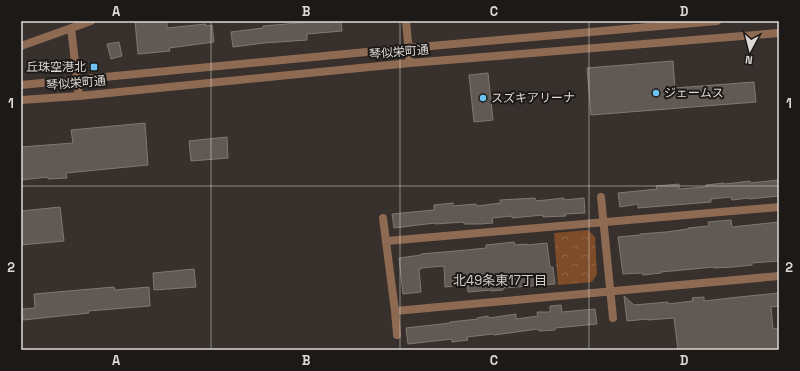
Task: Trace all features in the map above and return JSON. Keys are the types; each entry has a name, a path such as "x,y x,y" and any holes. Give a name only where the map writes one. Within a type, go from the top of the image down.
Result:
{"street":[{"path":"21,46 91,21"},
{"path":"406,21 410,63"},
{"name":"琴似栄町通","path":"21,85 408,48 717,21"},
{"path":"71,28 78,79 78,96"},
{"name":"琴似栄町通","path":"21,100 78,96 410,63 779,33"},
{"path":"601,197 613,318"},
{"path":"387,241 779,206"},
{"path":"383,218 387,241 397,335"},
{"path":"395,311 779,276"}],"green space":[{"path":"588,230 595,237 597,274 592,282 558,285 554,233"}],"building":[{"path":"135,21 167,21 167,28 206,24 206,26 212,25 214,42 169,48 170,51 138,54"},
{"path":"310,21 341,21 342,31 307,34 307,40 233,47 231,32 263,28 263,26"},
{"path":"119,42 122,56 111,59 107,44"},
{"path":"673,61 675,88 754,82 756,102 591,115 587,68"},
{"path":"488,73 493,120 474,122 469,75"},
{"path":"145,123 148,165 66,173 67,178 48,179 48,177 21,180 21,147 73,143 71,130"},
{"path":"227,137 228,158 191,161 189,141"},
{"path":"779,180 779,196 732,200 731,197 711,199 711,202 638,208 638,204 620,207 618,193 657,189 656,186 679,184 679,189 706,187 706,185 724,183 750,181 750,183"},
{"path":"535,198 536,201 564,198 564,200 584,198 585,213 565,214 566,216 543,217 543,215 492,218 493,223 481,224 464,224 464,222 435,223 394,228 392,214 434,210 434,205 453,203 453,206 476,204 477,206 501,203 500,200"},
{"path":"60,207 64,241 21,245 21,211"},
{"path":"731,220 732,227 779,222 779,261 752,263 752,265 733,267 714,267 643,275 642,273 623,274 618,237 709,226 708,222"},
{"path":"514,242 515,245 547,243 550,267 553,267 555,284 503,288 503,290 468,292 467,285 445,287 444,266 419,269 421,292 403,294 399,258 421,254 486,248 486,245"},
{"path":"194,269 196,287 154,290 153,273"},
{"path":"114,287 115,290 149,287 150,306 88,311 89,313 23,320 22,309 35,308 34,294"},
{"path":"779,293 779,306 771,307 773,329 779,328 779,350 678,350 674,318 627,321 624,296 634,305 668,302 668,304 693,301 692,298 704,297 704,301"},
{"path":"561,305 562,312 595,309 597,324 555,328 555,330 539,331 538,329 467,337 468,340 452,342 452,339 408,344 406,328 478,319 477,318 488,316 489,318 516,314 516,319 538,316 537,312 550,312 550,306"}],"place":[{"name":"丘珠空港北","path":"94,67"},
{"name":"ジェームス","path":"656,93"},
{"name":"スズキアリーナ","path":"483,98"}],"district":[{"name":"北49条東17丁目","path":"500,280"}]}
